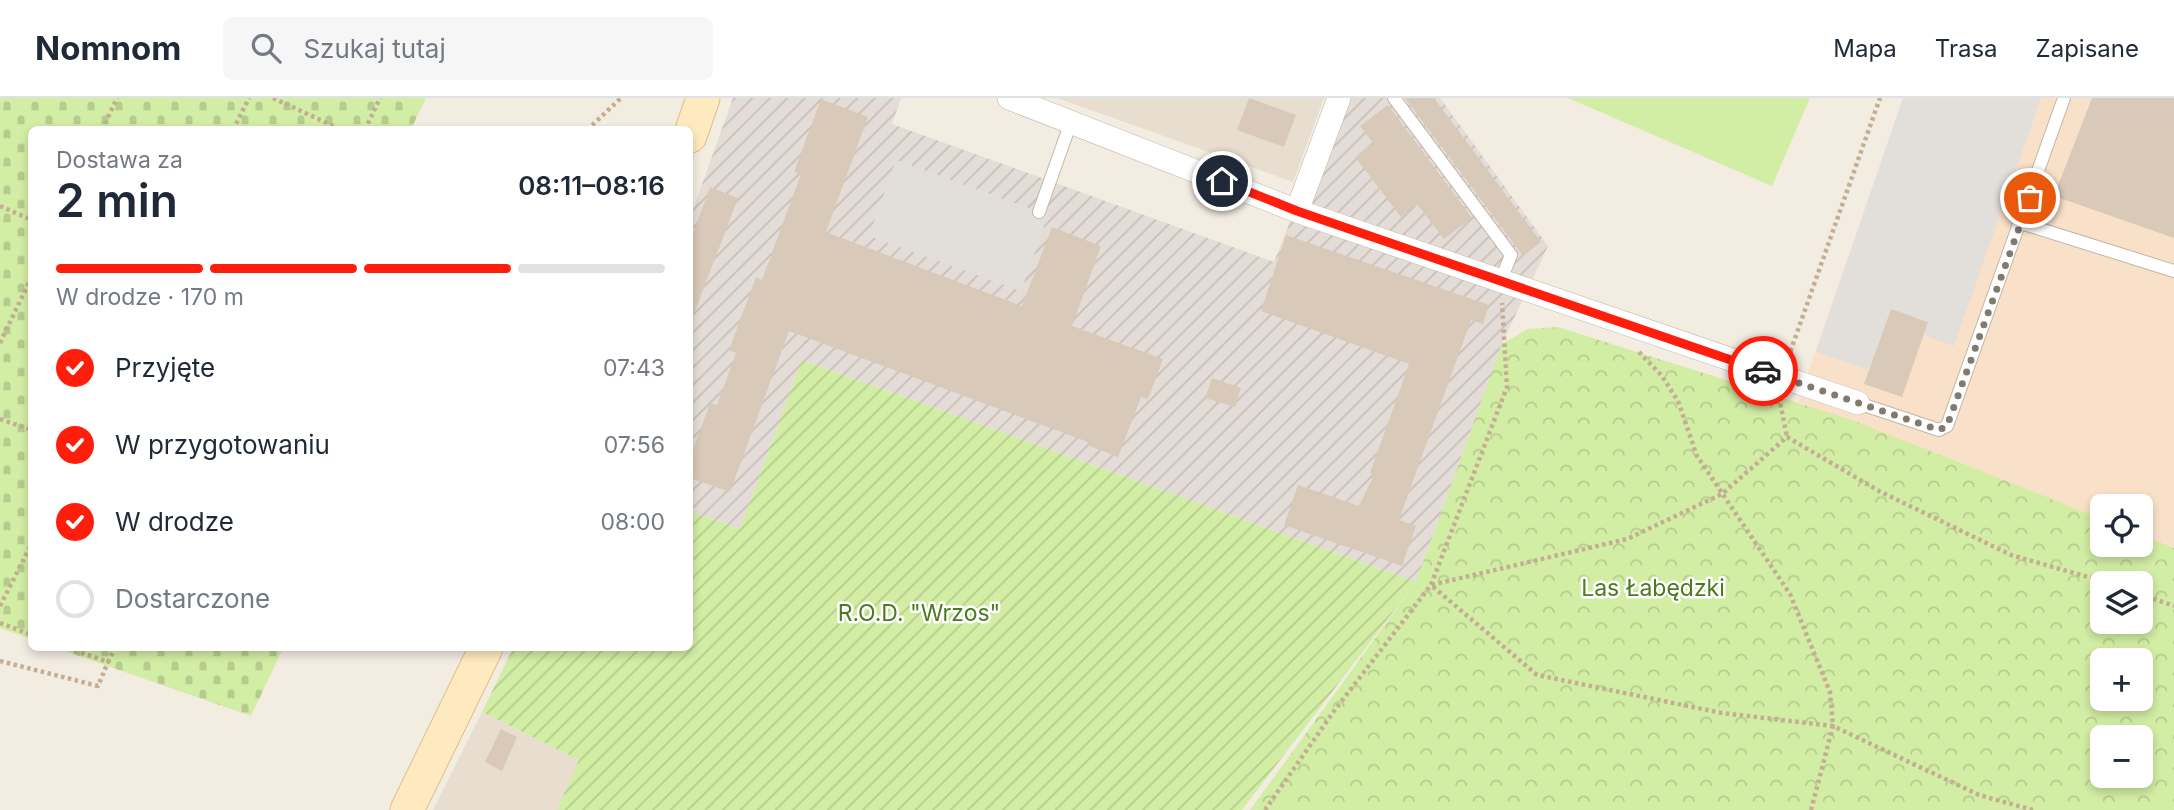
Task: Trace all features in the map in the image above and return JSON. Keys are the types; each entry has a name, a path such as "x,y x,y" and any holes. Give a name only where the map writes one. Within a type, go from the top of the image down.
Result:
{"street":[{"path":"693,128 704,98"},
{"path":"1297,211 1339,98"},
{"path":"1019,100 1297,211 1857,403"},
{"path":"407,810 485,651"}],"lane":[{"path":"1394,98 1511,255 1501,280"},
{"path":"1857,403 1939,430 1947,426 2064,98"},
{"path":"1039,212 1071,121"},
{"path":"2021,223 2174,271"}],"path":[{"path":"104,126 117,98"},
{"path":"235,126 249,98"},
{"path":"274,98 334,126"},
{"path":"367,126 380,98"},
{"path":"591,126 621,98"},
{"path":"1880,98 1781,377 1779,398 1787,437 1879,491 2011,555 2090,578"},
{"path":"0,206 28,218"},
{"path":"1265,810 1334,711 1431,585 1507,387 1501,280"},
{"path":"0,342 28,284"},
{"path":"1635,348 1662,376 1678,401 1697,456 1790,594 1830,692 1833,726 1811,810"},
{"path":"0,419 28,429"},
{"path":"1431,585 1627,539 1723,494 1787,437"},
{"path":"0,606 28,551"},
{"path":"1431,585 1537,675 1722,713 1833,726 1979,795 2033,810"},
{"path":"2153,599 2174,606"},
{"path":"0,623 28,634"},
{"path":"75,651 107,664"},
{"path":"0,661 98,686 114,651"}],"shaded area":[{"path":"733,98 901,98 892,124 1274,262 1339,98 1440,98 1548,246 1502,344 1416,582 802,360 740,529 693,512 693,210"},
{"path":"1057,98 1324,98 1293,182"},
{"path":"1903,98 2174,98 2174,548 2153,539 2153,494 2090,494 2090,514 1798,402"},
{"path":"1903,98 2041,98 1954,346 1923,335 1927,322 1891,309 1869,370 1816,352"},
{"path":"896,160 1048,215 1021,291 869,236"},
{"path":"482,712 580,760 557,810 433,810"}],"green space":[{"path":"0,98 426,98 412,126 28,126 28,638 0,628"},
{"path":"1568,98 1810,98 1772,186"},
{"name":"Las Łabędzki","path":"1558,327 1852,420 2090,514 2090,557 2153,557 2153,539 2174,548 2174,810 1250,810 1416,582 1502,344 1528,329"},
{"name":"R.O.D. \"Wrzos\"","path":"802,360 1416,582 1242,810 557,810 579,760 482,712 512,651 693,651 693,512 740,529"},
{"path":"65,651 282,651 251,716"}],"building":[{"path":"1249,98 1296,115 1284,147 1237,130"},
{"path":"1405,98 1434,98 1541,242 1523,256"},
{"path":"2092,98 2174,98 2174,238 2054,196"},
{"path":"821,99 868,117 826,232 1022,306 1052,227 1101,246 1072,326 1163,359 1148,399 1141,397 1118,457 1087,445 1088,442 789,331 730,492 693,479 693,450 710,403 717,405 736,353 729,350 756,277 762,280 801,174 794,172"},
{"path":"1388,105 1472,218 1444,239 1417,204 1401,217 1355,157 1373,143 1360,126"},
{"path":"710,187 738,198 693,316 693,233"},
{"path":"1286,235 1489,305 1483,324 1471,320 1399,520 1416,526 1402,566 1284,525 1298,485 1359,506 1374,475 1370,473 1409,364 1261,311"},
{"path":"1891,309 1928,322 1902,397 1864,384"},
{"path":"1212,378 1241,388 1235,407 1205,398"},
{"path":"501,729 517,737 502,771 485,762"}],"way so far":[{"path":"1763,371 1939,430 1947,426 2030,198"}],"route":[{"path":"1222,181 1297,211 1763,371"}]}
